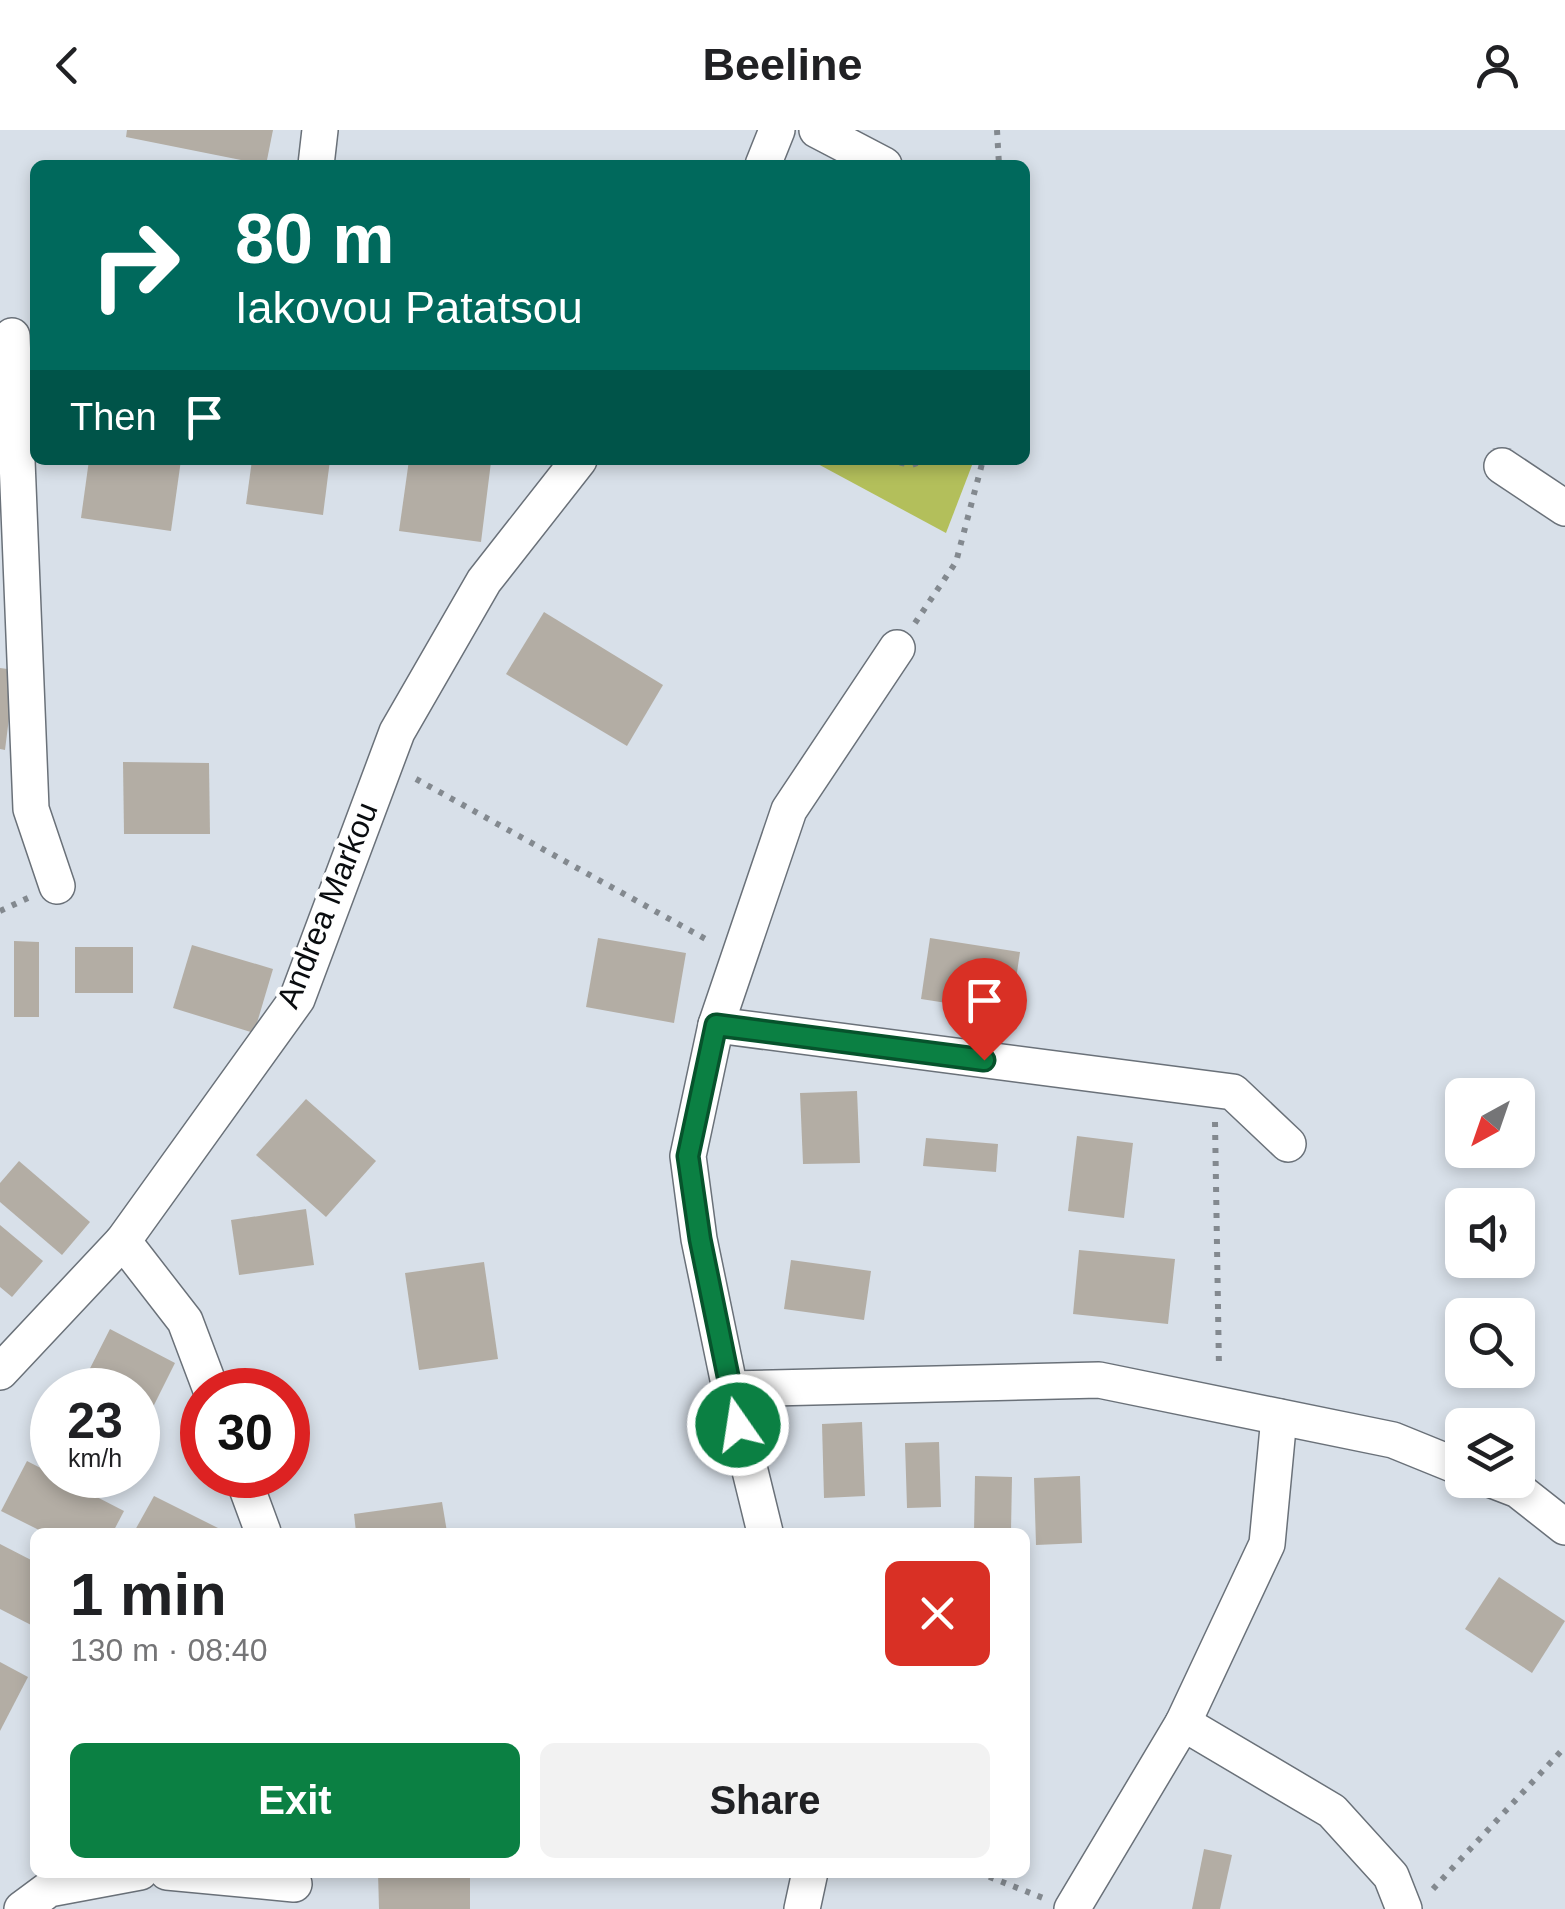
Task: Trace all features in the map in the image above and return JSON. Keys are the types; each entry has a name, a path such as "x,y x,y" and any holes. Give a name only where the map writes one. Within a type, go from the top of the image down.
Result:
{"street":[{"path":"317,160 320,130"},
{"path":"766,160 777,130"},
{"path":"817,130 874,160"},
{"path":"16,337 31,809 57,886"},
{"name":"Andrea Markou","path":"0,1372 123,1242 296,999 396,732 484,581 575,465"},
{"path":"1502,466 1565,508"},
{"path":"763,1528 730,1389 688,1156 716,1025 789,810 898,648"},
{"path":"716,1025 1233,1092 1288,1144"},
{"path":"123,1242 185,1321 203,1368"},
{"path":"730,1389 1098,1380 1392,1440 1445,1461"},
{"path":"1064,1906 1183,1722 1268,1544 1279,1417"},
{"path":"251,1498 262,1528"},
{"path":"1528,1498 1565,1527"},
{"path":"1183,1722 1332,1811 1391,1876 1404,1908"},
{"path":"22,1909 49,1889 108,1878"},
{"path":"215,1878 294,1888"},
{"path":"802,1909 809,1878"}],"path":[{"path":"997,130 999,160"},
{"path":"898,648 956,562 982,465"},
{"path":"384,761 739,957"},
{"path":"1215,1089 1219,1405"},
{"path":"1404,1908 1427,1894 1565,1748"},
{"path":"992,1878 1064,1906"}],"green space":[{"path":"820,465 972,465 946,533"}],"building":[{"path":"127,130 273,130 267,160 241,160 126,137"},
{"path":"88,465 180,465 171,531 81,518"},
{"path":"251,465 329,465 323,515 246,504"},
{"path":"408,465 491,465 481,542 399,531"},
{"path":"544,612 663,685 627,746 506,674"},
{"path":"0,668 15,670 5,750 0,749"},
{"path":"123,762 209,763 210,834 124,834"},
{"path":"598,938 686,953 674,1023 586,1007"},
{"path":"930,938 1020,952 1011,1013 921,999"},
{"path":"14,941 39,942 39,1017 14,1017"},
{"path":"192,945 273,969 254,1033 173,1008"},
{"path":"75,947 133,947 133,993 75,993"},
{"path":"857,1091 860,1163 803,1164 800,1093"},
{"path":"306,1099 376,1161 326,1217 256,1155"},
{"path":"1077,1136 1133,1143 1124,1218 1068,1211"},
{"path":"926,1138 998,1144 996,1172 923,1166"},
{"path":"19,1161 90,1222 62,1255 0,1202 0,1183"},
{"path":"306,1209 314,1265 239,1275 231,1220"},
{"path":"0,1225 43,1261 12,1297 0,1287"},
{"path":"1079,1250 1175,1259 1168,1324 1073,1314"},
{"path":"791,1260 871,1271 864,1320 784,1309"},
{"path":"484,1262 498,1359 419,1370 405,1273"},
{"path":"110,1329 175,1363 160,1393 160,1368 90,1368"},
{"path":"862,1422 865,1496 824,1498 822,1424"},
{"path":"939,1442 941,1507 907,1508 905,1443"},
{"path":"27,1461 30,1498 99,1498 124,1511 115,1528 35,1528 1,1511"},
{"path":"975,1476 1012,1477 1011,1528 974,1528"},
{"path":"1080,1476 1082,1543 1036,1545 1034,1478"},
{"path":"153,1498 158,1498 218,1528 136,1528"},
{"path":"442,1502 446,1528 356,1528 354,1514"},
{"path":"0,1544 30,1559 30,1624 0,1609"},
{"path":"1499,1577 1565,1621 1532,1673 1465,1629"},
{"path":"0,1662 28,1677 0,1731"},
{"path":"1204,1849 1232,1855 1220,1909 1192,1909"},
{"path":"378,1878 470,1878 470,1909 379,1909"}],"route":[{"path":"738,1425 700,1239 688,1156 716,1025 984,1060"}]}
